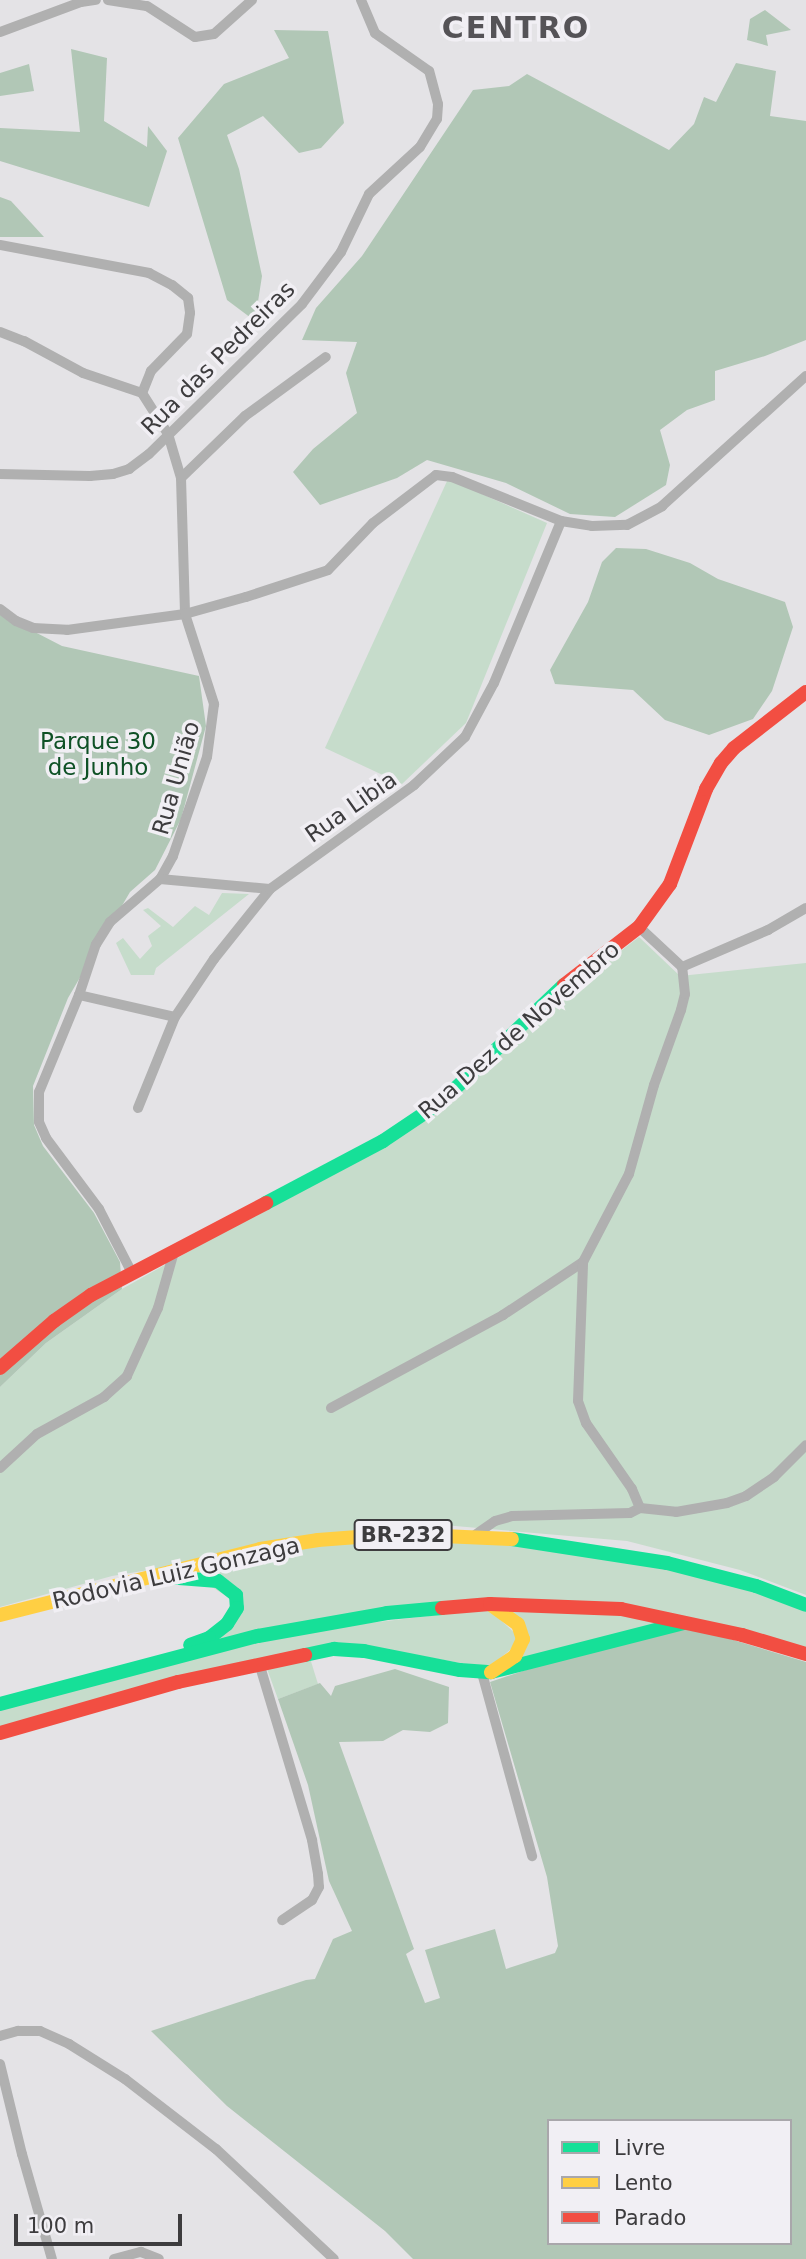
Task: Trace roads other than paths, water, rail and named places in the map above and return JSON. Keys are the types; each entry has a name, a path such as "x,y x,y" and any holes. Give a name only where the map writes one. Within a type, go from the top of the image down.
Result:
{"main road":[{"name":"Rua Dez de Novembro","path":"0,1368 71,1309 267,1200 383,1141 421,1117 559,989 639,927 670,884 706,789 721,763 734,748 806,692"},
{"name":"Rodovia Luiz Gonzaga","path":"0,1615 260,1549 318,1540 397,1534 523,1539 667,1563 756,1586 806,1605"},
{"name":"BR-232","path":"135,1668 209,1638 227,1623 237,1608 236,1595 218,1581 151,1576"},
{"name":"BR-232","path":"0,1704 295,1629 387,1613 490,1604 621,1609 742,1635 806,1654"},
{"path":"486,1672 515,1656 523,1639 518,1625 490,1604"},
{"path":"0,1733 178,1682 259,1662 334,1649 365,1651 486,1672 684,1623"}],"street":[{"path":"0,32 81,2 96,0"},
{"path":"108,0 147,6 195,37 214,34 252,0"},
{"name":"Rua das Pedreiras","path":"0,474 113,474 138,463 302,304 341,252 369,194 429,136 437,119 438,104 433,79 417,59 375,33 361,0"},
{"path":"0,245 149,273 172,285 188,298 190,313 187,334 151,371 142,393 83,373 24,341 0,332"},
{"path":"181,478 245,416 326,357"},
{"path":"2,611 33,628 67,631 186,614 328,570 373,523 436,475 452,477 561,521 615,527 650,515 806,376"},
{"name":"Rua União","path":"132,1273 99,1209 46,1138 39,1122 39,1092 79,995 90,958 110,922 160,879 187,823 214,722 214,704 209,684 186,614 181,478 168,433 142,393"},
{"name":"Rua Libia","path":"138,1108 175,1017 214,959 270,888 414,785 465,737 494,683 561,521"},
{"path":"160,879 270,888"},
{"path":"682,967 768,930 806,908"},
{"path":"639,927 682,967 685,994 654,1085 629,1174 583,1262 578,1401 586,1423 632,1489 640,1508"},
{"path":"79,995 175,1017"},
{"path":"0,1468 37,1434 104,1397 127,1376 158,1308 174,1252"},
{"path":"331,1408 503,1315 583,1262"},
{"path":"475,1536 495,1521 512,1516 630,1513 640,1508 676,1512 727,1503 746,1496 774,1477 806,1445"},
{"path":"259,1662 312,1840 318,1874 319,1887 313,1900 282,1920"},
{"path":"486,1672 532,1856"},
{"path":"0,2036 18,2031 40,2031 69,2044 125,2079 216,2149 334,2259"},
{"path":"0,2064 52,2259"},
{"path":"114,2259 141,2252 159,2259"}],"district":[{"name":"CENTRO","path":"516,28"}],"park label":[{"name":"Parque 30 de Junho","path":"98,754"}]}
